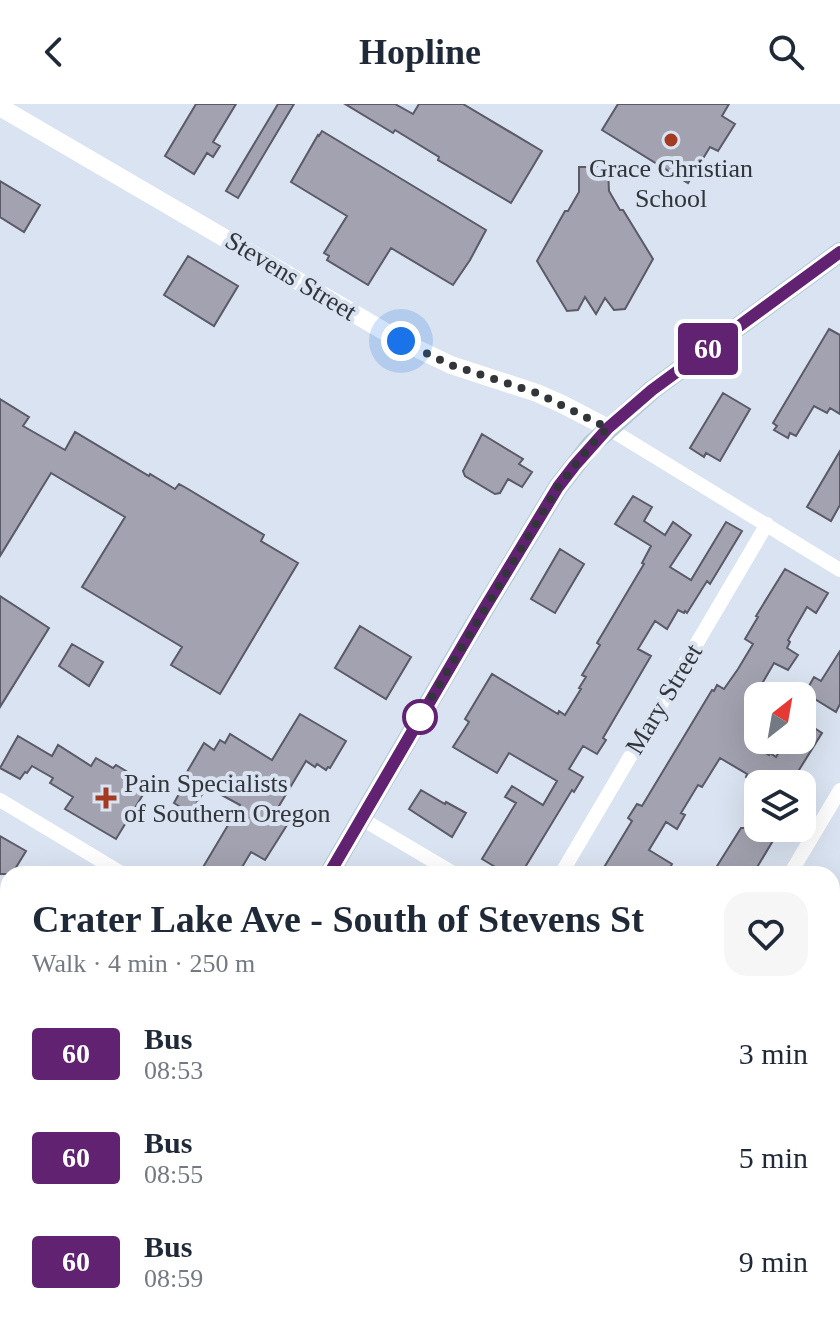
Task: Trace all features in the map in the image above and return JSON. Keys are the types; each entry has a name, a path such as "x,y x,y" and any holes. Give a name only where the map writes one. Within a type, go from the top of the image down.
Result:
{"main road":[{"path":"334,866 558,487 591,445 652,390 840,252"}],"street":[{"name":"Stevens Street","path":"0,107 401,341 451,365 537,393 608,428 840,570"},
{"name":"Mary Street","path":"566,866 767,524"},
{"path":"795,866 840,790"},
{"path":"0,800 110,866"},
{"path":"362,819 441,866"}],"building":[{"path":"196,104 236,104 213,142 220,146 213,157 207,153 194,174 165,156"},
{"path":"278,104 294,104 238,198 226,191"},
{"path":"345,104 395,104 413,114 419,104 463,104 542,151 511,203 438,160 439,157 395,130 393,133"},
{"name":"Grace Christian School","path":"618,104 729,104 722,116 735,124 718,151 710,147 688,183 602,130"},
{"path":"322,131 486,230 453,285 391,248 368,285 327,260 329,256 324,253 347,216 291,182"},
{"path":"579,167 608,167 609,191 653,259 625,309 614,310 605,298 596,314 585,297 578,310 567,311 537,261 579,192"},
{"path":"0,181 40,205 24,232 0,217"},
{"path":"188,256 238,286 214,326 164,295"},
{"path":"829,329 840,335 840,414 830,408 827,413 814,406 796,436 790,433 788,438 774,430 777,426 773,423"},
{"path":"723,393 750,409 720,461 706,453 704,457 690,448"},
{"path":"0,399 29,417 23,426 65,450 75,432 149,476 175,489 179,484 188,489 264,535 261,541 298,563 220,694 171,665 182,647 82,587 125,517 51,473 0,556"},
{"path":"482,434 523,459 519,464 532,472 522,487 508,479 500,493 495,494 465,476 463,471"},
{"path":"840,451 840,505 831,521 807,507"},
{"path":"633,496 652,507 644,521 665,535 673,522 691,535 670,567 691,580 726,522 742,531 710,584 707,581 687,613 678,610 667,629 655,621 638,649 651,656 603,738 606,740 597,754 583,746 569,769 583,777 526,866 494,866 482,859 516,803 505,797 512,786 543,805 557,781 509,753 497,773 453,747 469,722 465,719 492,674 558,714 559,711 565,715 581,689 586,677 582,675 600,645 597,643 644,564 651,546 615,524"},
{"path":"560,549 584,564 555,613 531,599"},
{"path":"785,569 828,593 816,613 807,607 788,640 787,648 798,655 788,670 774,663 763,682 744,682 744,754 772,754 776,757 778,754 809,754 799,770 744,772 720,758 681,813 685,815 677,829 666,822 649,850 671,866 605,866 632,821 628,818 637,804 642,806 712,690 717,685 724,689 738,669 753,644 745,639"},
{"path":"0,596 49,628 0,707"},
{"path":"360,626 411,657 386,699 335,668"},
{"path":"72,644 103,662 89,686 59,666"},
{"path":"840,651 840,704 836,712 816,700 816,682 811,682 814,677 821,681"},
{"path":"300,714 346,741 326,770 306,761 273,816 287,825 265,860 251,852 243,866 204,866 240,805 207,787 190,813 174,803 204,743 214,750 220,740 225,743 230,734 272,760"},
{"path":"816,729 822,733 816,743"},
{"path":"18,736 52,756 58,745 91,766 96,758 113,768 116,765 147,788 116,839 65,809 73,797 50,783 53,778 32,766 20,779 0,768"},
{"path":"421,790 466,813 452,837 409,809"},
{"path":"741,828 744,828 744,842 772,842 758,866 717,866"},
{"path":"0,836 26,851 17,866 0,866"}],"bus line":[{"name":"60","path":"334,866 558,487 591,445 652,390 840,252"}],"place":[{"name":"Grace Christian School","path":"671,140"},
{"name":"Pain Specialists of Southern Oregon","path":"106,798"}],"route":[{"path":"401,341 451,365 537,393 608,428 558,487 420,717"}]}
